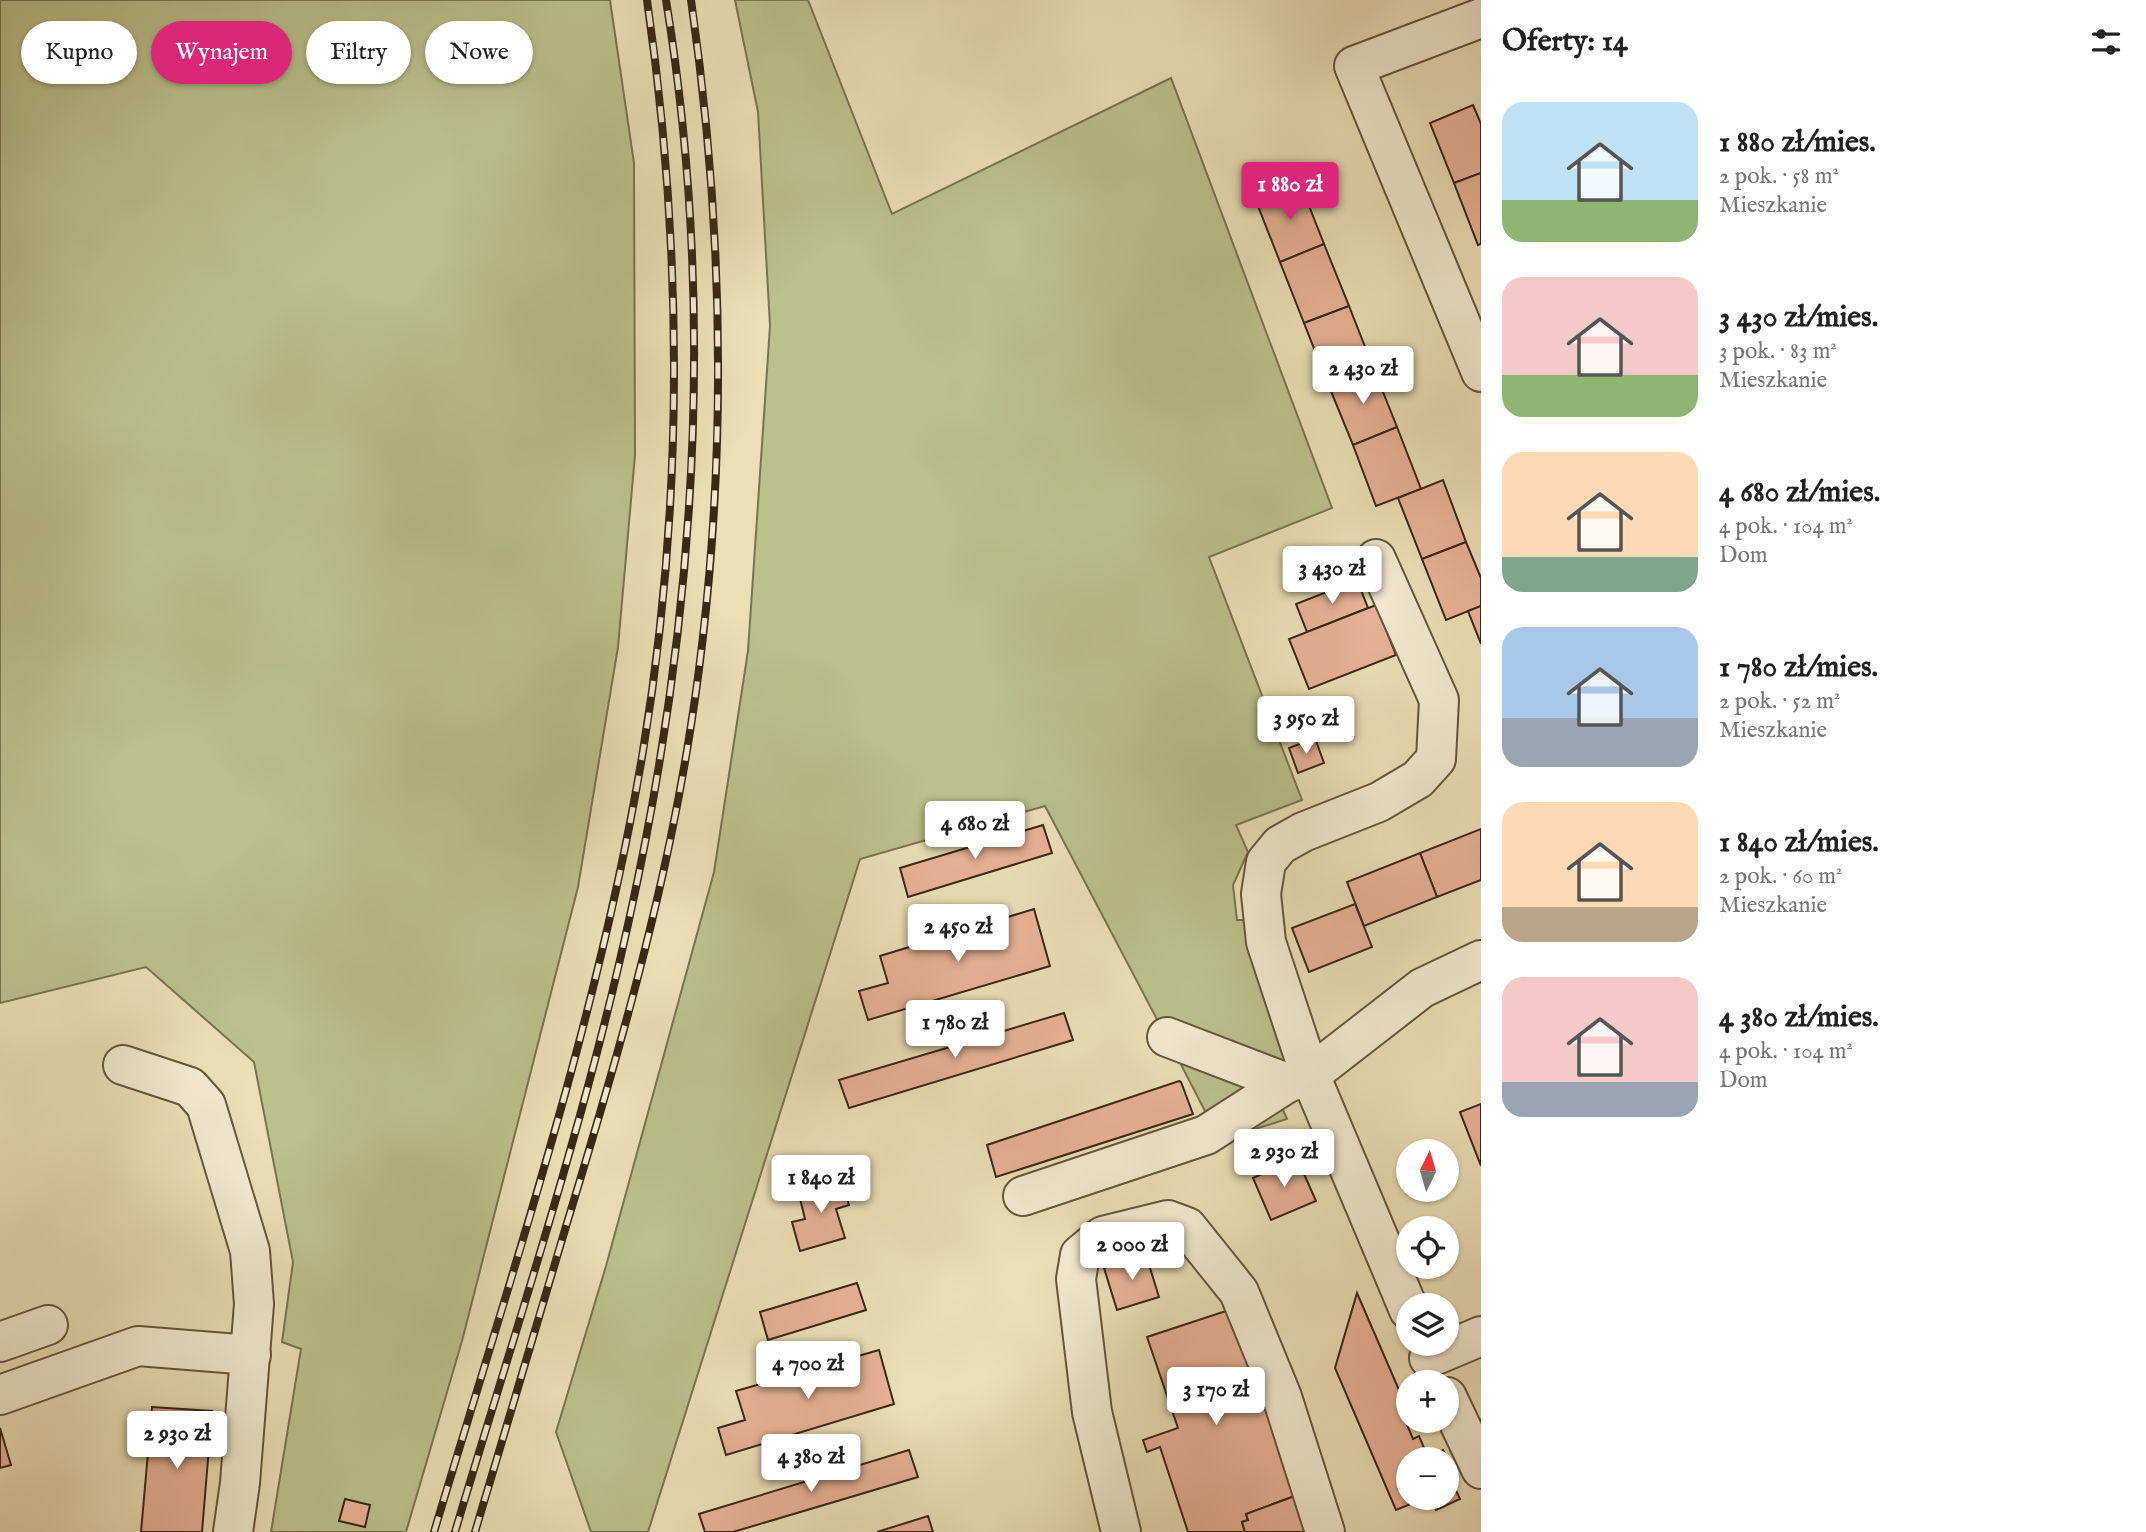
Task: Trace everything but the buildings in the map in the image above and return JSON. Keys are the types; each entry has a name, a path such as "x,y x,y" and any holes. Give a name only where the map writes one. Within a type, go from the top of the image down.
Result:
{"street":[{"path":"1481,18 1354,66 1481,372"},
{"path":"1377,559 1439,700 1436,759 1418,779 1378,802 1303,832 1280,845 1266,862 1261,894 1266,942 1299,1079 1401,1293"},
{"path":"1023,1195 1206,1135 1299,1079 1422,988 1481,960"},
{"path":"1167,1037 1299,1079"},
{"path":"123,1065 190,1087 206,1105 250,1251 254,1304 251,1355 233,1532"},
{"path":"1121,1532 1092,1412 1076,1279 1080,1255 1103,1236 1168,1220 1187,1227 1239,1292 1282,1396 1325,1532"},
{"path":"0,1342 48,1325"},
{"path":"1431,1361 1481,1336"},
{"path":"0,1395 138,1346 251,1355"},
{"path":"1459,1422 1481,1469"}],"green space":[{"path":"0,0 610,0 634,163 635,455 618,647 578,887 462,1341 406,1532 271,1532 301,1349 282,1342 293,1262 254,1062 146,967 0,1003"},
{"path":"735,0 808,0 892,214 1171,78 1332,508 1209,557 1302,800 1236,825 1248,852 1233,885 1237,920 1248,920 1294,1073 1161,1027 1045,806 860,859 648,1532 591,1532 556,1432 606,1266 714,872 748,651 770,326 758,112"},
{"path":"1176,1055 1272,1085 1287,1119 1220,1140"}],"railway":[{"path":"434,1532 578,1047 625,850 643,751 666,564 674,376 667,187 647,0"},
{"path":"455,1532 548,1228 611,997 652,806 670,692 683,577 691,462 694,346 691,230 682,115 666,0"},
{"path":"475,1532 624,1031 671,836 690,733 704,628 713,524 717,419 713,209 691,0"}]}
